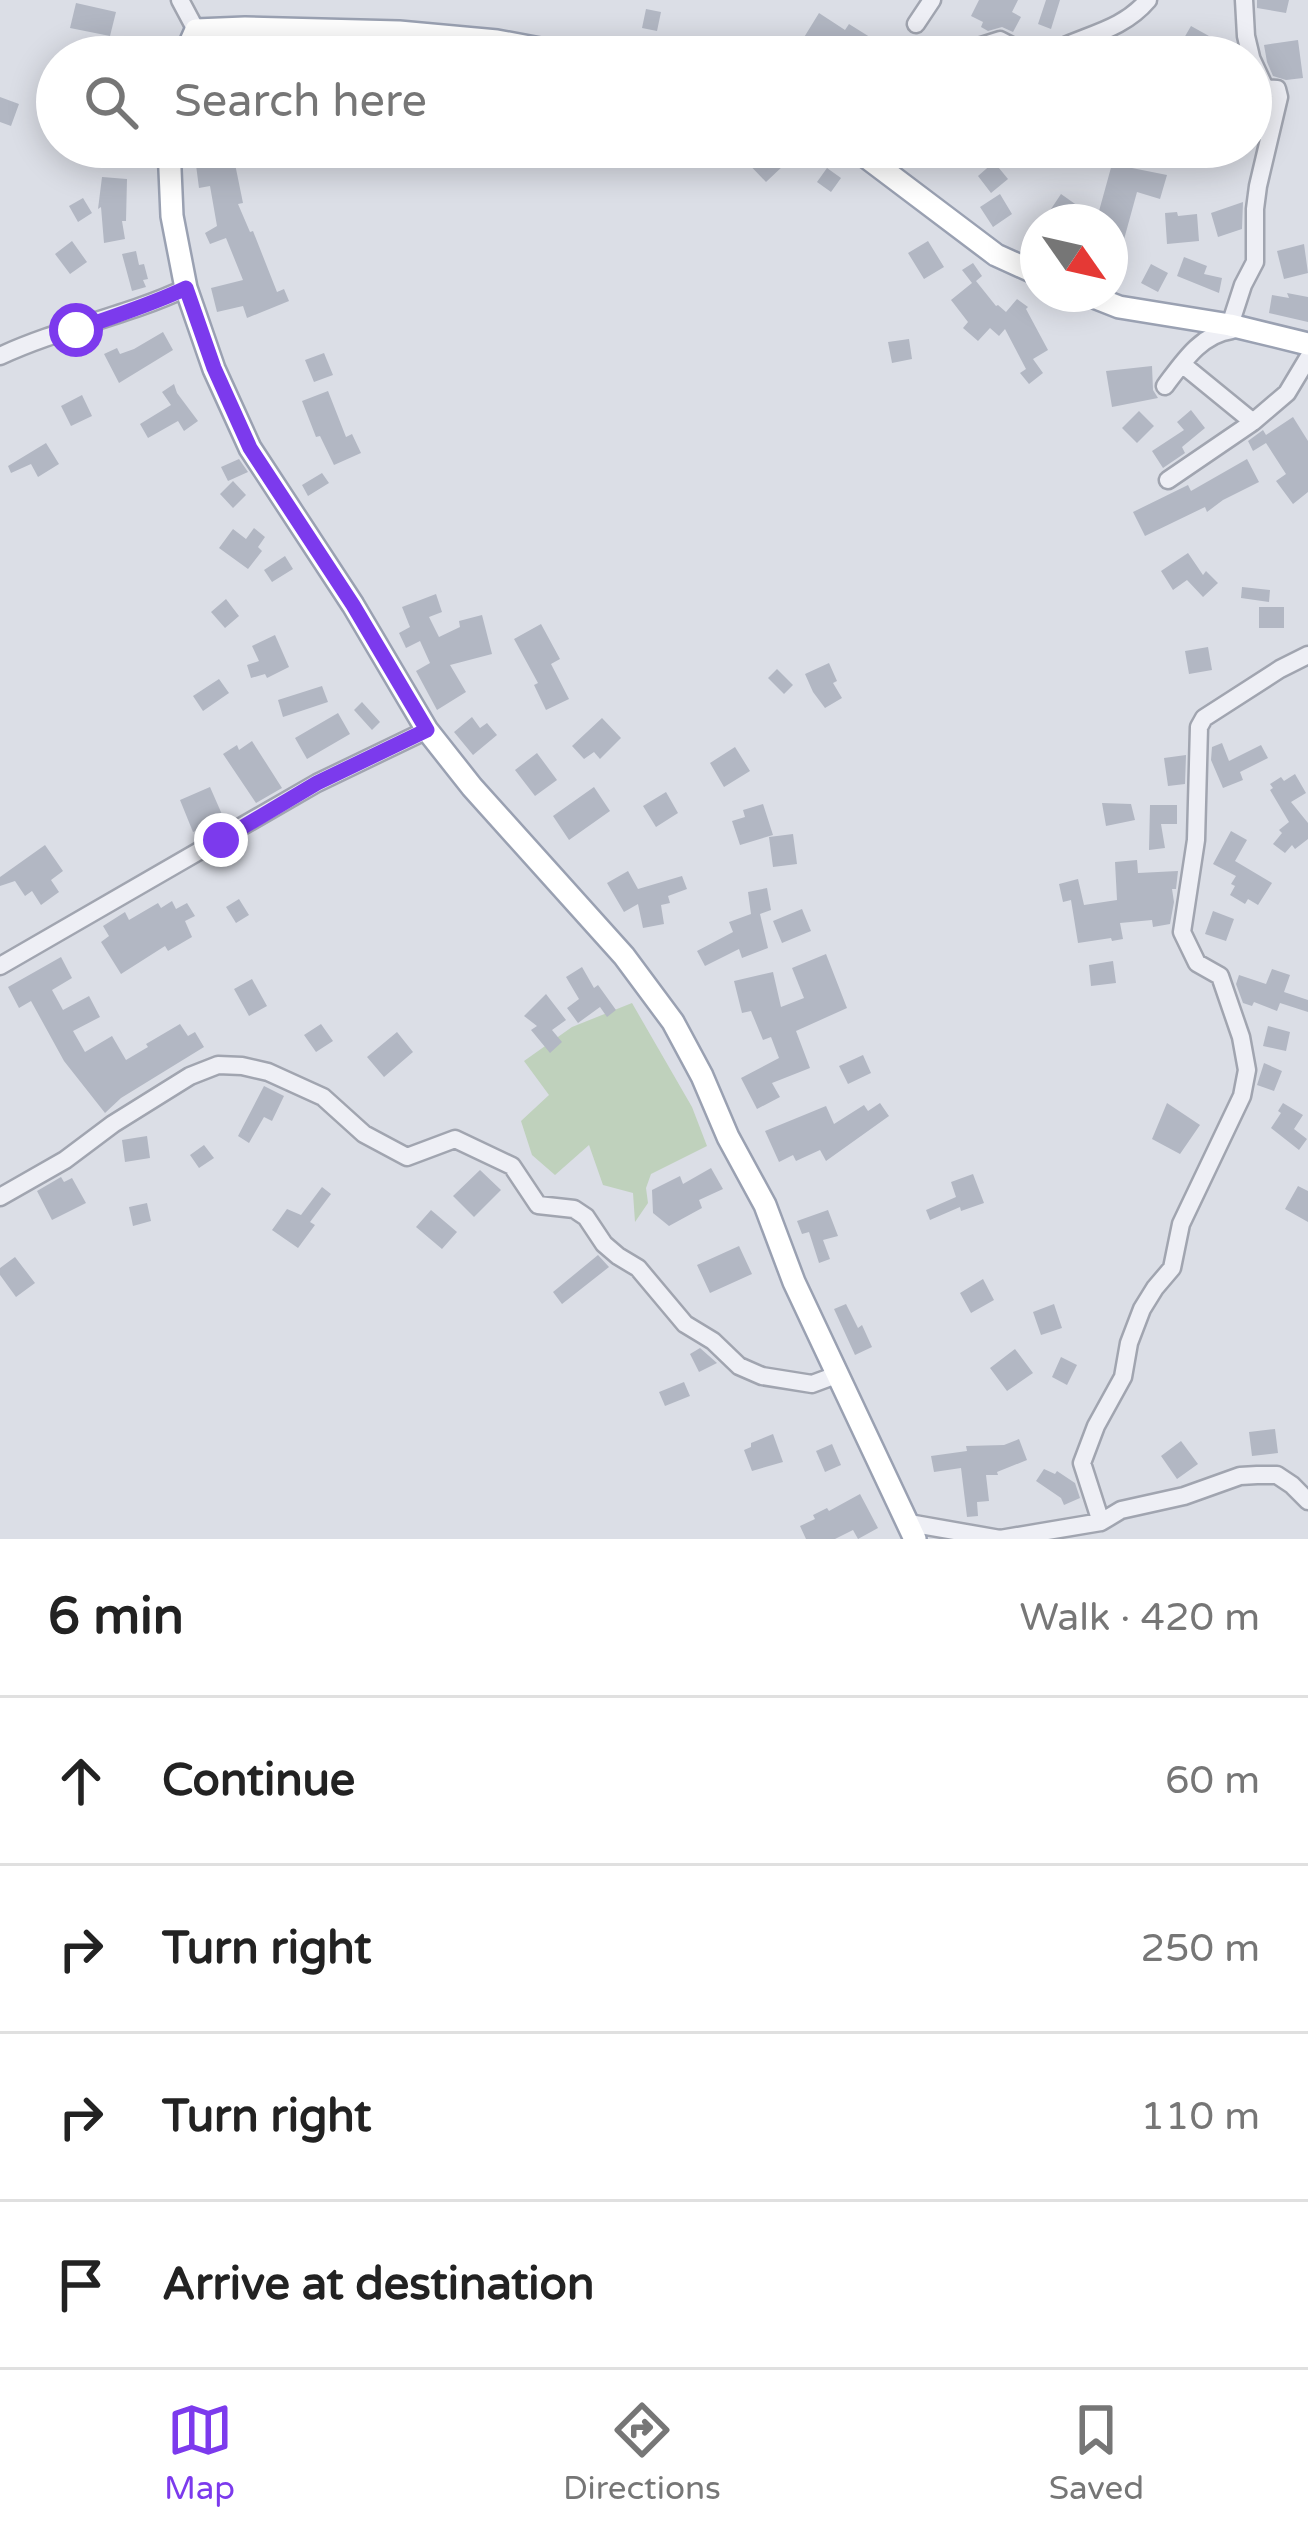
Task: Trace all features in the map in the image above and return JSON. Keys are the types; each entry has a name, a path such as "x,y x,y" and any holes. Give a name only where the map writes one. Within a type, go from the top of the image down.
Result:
{"main road":[{"path":"193,36 196,30 245,28 448,36"},
{"path":"170,168 172,216 186,288 214,368 250,448 353,605 427,730 472,787 625,956 673,1022 765,1205 794,1282 912,1531"},
{"path":"892,168 996,255 1020,266"},
{"path":"1128,309 1308,344"}],"street":[{"path":"180,0 196,30"},
{"path":"916,24 932,0"},
{"path":"1086,36 1135,15 1148,0"},
{"path":"1244,0 1248,36"},
{"path":"1272,89 1279,97 1272,127"},
{"path":"1165,386 1202,342 1238,327 1243,285 1256,262 1262,168"},
{"path":"0,356 186,288"},
{"path":"1168,480 1287,393 1308,358"},
{"path":"1182,364 1253,422"},
{"path":"1101,1522 1082,1463 1123,1377 1142,1310 1172,1268 1181,1224 1242,1096 1247,1070 1220,976 1198,963 1182,932 1196,840 1199,727 1204,718 1308,656"},
{"path":"0,966 317,783 427,730"},
{"path":"0,1198 190,1076 218,1065 242,1066 268,1072 323,1097 364,1134 407,1157 455,1139 512,1166 538,1205 574,1209 586,1217 604,1244 638,1268 685,1324 713,1341 739,1366 762,1376 812,1384 839,1374"},
{"path":"912,1531 1000,1539 1101,1522 1120,1510 1184,1496 1240,1476 1277,1475 1308,1502"}],"green space":[{"path":"632,1003 692,1107 707,1146 651,1174 648,1203 635,1222 633,1193 603,1185 589,1145 555,1175 532,1155 521,1121 549,1095 524,1061 572,1027"}],"building":[{"path":"979,0 1018,0 1012,12 1021,17 1013,32 981,27 983,22 971,16"},
{"path":"1046,0 1060,0 1051,29 1038,24"},
{"path":"1257,0 1289,0 1286,13 1257,8"},
{"path":"76,3 116,12 110,36 70,28"},
{"path":"646,9 661,12 657,31 642,28"},
{"path":"819,13 845,30 849,24 868,36 805,36"},
{"path":"1191,26 1209,36 1185,36"},
{"path":"1298,40 1303,78 1273,76 1272,44"},
{"path":"0,97 19,104 11,126 0,122"},
{"path":"196,168 236,168 243,203 238,204 277,292 284,289 289,301 247,318 243,306 217,312 211,288 243,280 226,238 210,244 205,233 217,226 210,186 199,188"},
{"path":"753,168 781,168 766,182"},
{"path":"827,168 841,178 831,192 817,182"},
{"path":"987,168 999,168 1008,179 991,193 978,176"},
{"path":"1111,168 1167,175 1160,199 1137,192 1128,225 1128,204 1101,204"},
{"path":"102,177 127,179 125,239 104,243 101,207 98,209"},
{"path":"1000,194 1012,214 993,227 980,207"},
{"path":"1061,194 1075,204 1054,204"},
{"path":"83,198 92,213 78,222 69,206"},
{"path":"1243,202 1242,229 1218,237 1211,213"},
{"path":"1177,212 1178,216 1197,214 1199,241 1167,244 1165,213"},
{"path":"72,241 87,262 70,274 55,254"},
{"path":"928,241 944,267 924,279 908,253"},
{"path":"1304,244 1308,273 1284,279 1277,251"},
{"path":"136,251 148,279 143,280 146,287 132,291 122,254"},
{"path":"1184,257 1207,266 1204,274 1222,278 1219,293 1177,276"},
{"path":"973,263 982,276 976,281 996,306 1006,312 1017,299 1020,312 1028,312 1048,350 1033,359 1043,373 1029,384 1020,373 1026,369 1005,329 999,336 990,328 978,341 963,328 968,322 951,300 972,283 962,270"},
{"path":"1151,264 1168,273 1158,292 1141,283"},
{"path":"1287,293 1308,297 1308,322 1269,313 1272,295 1289,298"},
{"path":"163,332 173,350 119,383 104,354 117,348 120,354 134,349"},
{"path":"909,339 912,359 892,363 888,342"},
{"path":"324,353 333,375 314,382 305,360"},
{"path":"1152,366 1158,398 1112,407 1106,371"},
{"path":"174,384 198,421 184,431 178,421 148,438 140,424 171,405 162,392"},
{"path":"328,391 346,437 352,434 361,453 334,465 302,401"},
{"path":"82,395 92,416 71,426 61,406"},
{"path":"1191,410 1205,428 1182,447 1185,453 1163,468 1152,451 1184,430 1177,422"},
{"path":"1139,411 1154,426 1137,443 1122,428"},
{"path":"1293,417 1308,441 1308,492 1293,504 1276,481 1286,474 1266,443 1253,451 1248,441"},
{"path":"46,443 59,464 38,477 31,464 11,473 8,466"},
{"path":"239,459 248,472 228,481 221,467"},
{"path":"1247,459 1259,482 1207,512 1205,507 1145,536 1133,512 1188,485 1191,491"},
{"path":"322,473 329,483 308,496 302,485"},
{"path":"233,481 246,495 233,508 220,494"},
{"path":"254,528 265,537 258,547 262,551 248,569 219,548 233,529 246,539"},
{"path":"1188,553 1203,575 1206,571 1218,583 1203,597 1187,580 1173,590 1161,571"},
{"path":"285,556 293,569 272,582 264,570"},
{"path":"1242,587 1270,590 1269,602 1241,598"},
{"path":"436,594 442,612 429,617 439,637 460,627 459,621 482,615 492,654 450,665 466,692 437,710 416,671 430,663 420,641 406,648 399,633 410,627 402,607"},
{"path":"226,599 239,616 225,628 211,612"},
{"path":"1259,607 1284,607 1284,628 1259,628"},
{"path":"541,624 560,659 551,664 569,699 546,710 534,685 538,683 514,639"},
{"path":"275,635 289,667 267,678 265,674 251,678 247,665 259,661 252,646"},
{"path":"1208,647 1212,670 1189,674 1185,651"},
{"path":"829,663 842,698 825,708 805,674"},
{"path":"777,669 793,685 784,694 768,678"},
{"path":"219,679 229,693 203,711 193,696"},
{"path":"322,686 328,702 283,717 278,700"},
{"path":"362,702 380,722 372,730 354,710"},
{"path":"338,713 350,734 307,759 295,738"},
{"path":"472,717 480,728 487,723 497,735 473,755 454,732"},
{"path":"602,718 621,738 600,759 594,752 584,759 572,746"},
{"path":"252,741 282,788 256,803 223,754"},
{"path":"1222,743 1229,761 1261,745 1268,758 1240,772 1243,780 1223,788 1211,760 1212,747"},
{"path":"735,747 750,771 724,787 710,763"},
{"path":"537,753 557,780 535,796 515,770"},
{"path":"1186,755 1185,784 1168,786 1164,758"},
{"path":"1295,774 1306,793 1291,802 1308,823 1308,839 1285,853 1273,844 1289,822 1270,784"},
{"path":"210,787 224,819 193,832 180,800"},
{"path":"594,787 610,811 569,840 553,816"},
{"path":"666,792 678,813 656,827 643,806"},
{"path":"1102,803 1131,804 1135,820 1106,826"},
{"path":"763,804 773,835 740,845 732,821 745,817 743,810"},
{"path":"1150,805 1177,805 1177,824 1161,824 1165,848 1149,850"},
{"path":"1231,831 1247,840 1235,861 1272,883 1258,905 1230,895 1236,876 1213,864"},
{"path":"793,834 797,864 773,867 769,837"},
{"path":"45,845 63,871 51,880 59,892 41,905 32,891 25,896 15,881 0,886 0,877"},
{"path":"1137,860 1138,873 1178,871 1170,924 1153,927 1152,920 1120,923 1123,939 1078,943 1071,900 1063,902 1059,884 1078,879 1084,905 1117,900 1115,862"},
{"path":"628,871 638,889 682,876 687,889 668,896 670,903 661,905 664,924 643,928 638,904 624,912 607,883"},
{"path":"767,888 771,910 760,914 768,948 742,958 739,949 705,966 697,951 733,932 729,922 751,914 748,892"},
{"path":"239,899 249,915 236,923 226,907"},
{"path":"172,901 176,909 187,903 195,916 185,921 192,937 168,951 165,946 121,974 101,942 109,936 103,926 125,912 129,920 158,903 161,908"},
{"path":"802,909 811,931 782,943 773,921"},
{"path":"1213,911 1234,919 1226,941 1205,934"},
{"path":"826,954 847,1008 796,1031 810,1068 772,1083 780,1097 757,1109 741,1078 779,1058 771,1037 763,1040 751,1011 742,1013 734,981 773,972 781,1007 804,998 792,968"},
{"path":"61,957 72,978 52,990 63,1010 89,996 100,1017 73,1031 85,1052 112,1036 126,1060 180,1024 188,1036 195,1032 204,1047 121,1098 105,1113 64,1061 31,1001 19,1008 8,987"},
{"path":"1113,961 1116,983 1091,986 1089,965"},
{"path":"582,967 594,988 598,985 616,1010 607,1017 600,1007 578,1023 567,1008 579,999 566,977"},
{"path":"1272,969 1290,975 1284,992 1308,1000 1308,1012 1280,1003 1277,1011 1243,1003 1236,984 1239,975 1266,984"},
{"path":"252,979 267,1006 249,1016 234,989"},
{"path":"546,994 566,1020 552,1030 562,1042 550,1053 531,1030 537,1026 524,1016"},
{"path":"321,1024 333,1041 316,1052 304,1035"},
{"path":"1268,1026 1290,1032 1286,1051 1263,1046"},
{"path":"397,1032 413,1052 384,1077 367,1057"},
{"path":"863,1055 871,1073 848,1084 839,1066"},
{"path":"1264,1063 1282,1071 1274,1091 1257,1085"},
{"path":"264,1086 284,1096 272,1121 264,1117 249,1143 238,1136"},
{"path":"880,1103 889,1116 826,1161 820,1150 796,1161 793,1155 779,1162 765,1131 826,1106 834,1124 864,1105 868,1111"},
{"path":"1167,1103 1200,1125 1180,1154 1152,1139"},
{"path":"1283,1103 1303,1115 1294,1129 1307,1139 1299,1150 1271,1128"},
{"path":"147,1136 150,1158 125,1162 122,1140"},
{"path":"204,1145 214,1158 199,1168 190,1155"},
{"path":"711,1168 723,1189 699,1200 702,1208 669,1226 653,1213 652,1190 680,1176 683,1184"},
{"path":"480,1170 501,1190 474,1217 453,1196"},
{"path":"973,1174 984,1203 930,1220 926,1210 956,1197 951,1182"},
{"path":"61,1177 64,1182 72,1178 86,1203 52,1220 37,1191"},
{"path":"1298,1186 1308,1191 1308,1222 1285,1209"},
{"path":"322,1187 331,1194 298,1248 272,1230 287,1209 301,1215"},
{"path":"147,1203 151,1221 133,1226 129,1207"},
{"path":"431,1210 457,1232 442,1249 416,1227"},
{"path":"828,1210 838,1236 823,1240 830,1259 819,1263 809,1232 802,1234 797,1221"},
{"path":"739,1246 752,1274 710,1293 697,1265"},
{"path":"598,1255 609,1267 562,1304 553,1292"},
{"path":"15,1257 35,1283 16,1297 0,1275 0,1268"},
{"path":"983,1279 994,1300 971,1313 960,1293"},
{"path":"846,1304 872,1347 855,1355 834,1309"},
{"path":"1054,1304 1062,1328 1041,1335 1033,1312"},
{"path":"700,1348 717,1363 699,1372 690,1354"},
{"path":"1015,1349 1033,1373 1007,1391 990,1368"},
{"path":"1061,1357 1077,1365 1067,1385 1052,1377"},
{"path":"684,1382 690,1396 665,1406 659,1392"},
{"path":"1275,1429 1278,1453 1252,1456 1249,1432"},
{"path":"773,1434 783,1462 752,1471 744,1450"},
{"path":"1019,1439 1027,1460 998,1475 986,1475 989,1501 977,1502 978,1516 967,1517 961,1468 934,1472 931,1456"},
{"path":"1181,1441 1198,1464 1177,1479 1161,1456"},
{"path":"832,1444 841,1465 825,1472 816,1451"},
{"path":"1044,1469 1075,1483 1080,1498 1064,1505 1036,1481"},
{"path":"860,1494 878,1528 858,1539 853,1530 835,1539 806,1539 800,1526 815,1519 813,1515"}],"route":[{"path":"76,330 186,288 214,368 250,448 308,533 427,730 317,783 221,840"}]}
